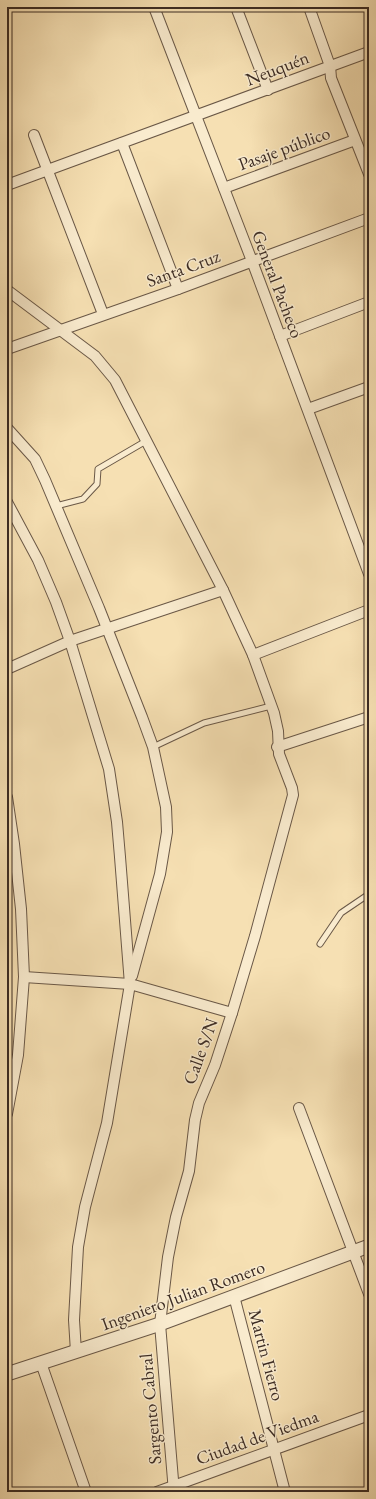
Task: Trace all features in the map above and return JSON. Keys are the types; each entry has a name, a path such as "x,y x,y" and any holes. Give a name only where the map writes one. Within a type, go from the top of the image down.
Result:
{"street":[{"name":"General Pacheco","path":"154,7 367,560 369,574"},
{"path":"236,7 268,90"},
{"path":"309,7 330,66 331,78 369,174"},
{"name":"Neuquén","path":"7,185 369,52"},
{"path":"34,134 104,314"},
{"name":"Pasaje público","path":"224,188 355,140"},
{"path":"122,142 178,288"},
{"name":"Santa Cruz","path":"7,349 369,218"},
{"path":"7,290 95,356 115,380 223,590 253,655 277,727 278,747 369,717"},
{"path":"280,336 369,302"},
{"path":"308,409 369,387"},
{"path":"7,428 35,459 56,506 107,628 153,747 166,807 167,832 160,874 130,984 107,1123 85,1207 78,1247 74,1320 76,1352"},
{"path":"7,502 38,560 56,602 70,641 109,769 117,822 130,984"},
{"path":"7,669 70,641 223,590"},
{"path":"253,655 369,610"},
{"name":"Calle S/N","path":"160,1324 168,1256 176,1217 189,1171 196,1114 199,1103 215,1066 232,1013 259,922 293,795 278,747"},
{"path":"7,797 21,909 24,977 18,1055 7,1114"},
{"path":"24,977 130,984 232,1013"},
{"path":"299,1108 369,1294"},
{"name":"Ingeniero Julian Romero","path":"7,1374 160,1324 369,1246"},
{"name":"Martin Fierro","path":"234,1296 285,1492"},
{"name":"Sargento Cabral","path":"160,1324 174,1489"},
{"path":"41,1363 86,1492"},
{"name":"Ciudad de Viedma","path":"157,1492 174,1489 274,1448 369,1415"}],"lane":[{"path":"56,506 83,498 97,484 98,469 146,441"},
{"path":"153,747 184,734 204,723 271,706"},
{"path":"320,944 341,913 369,894"}]}
